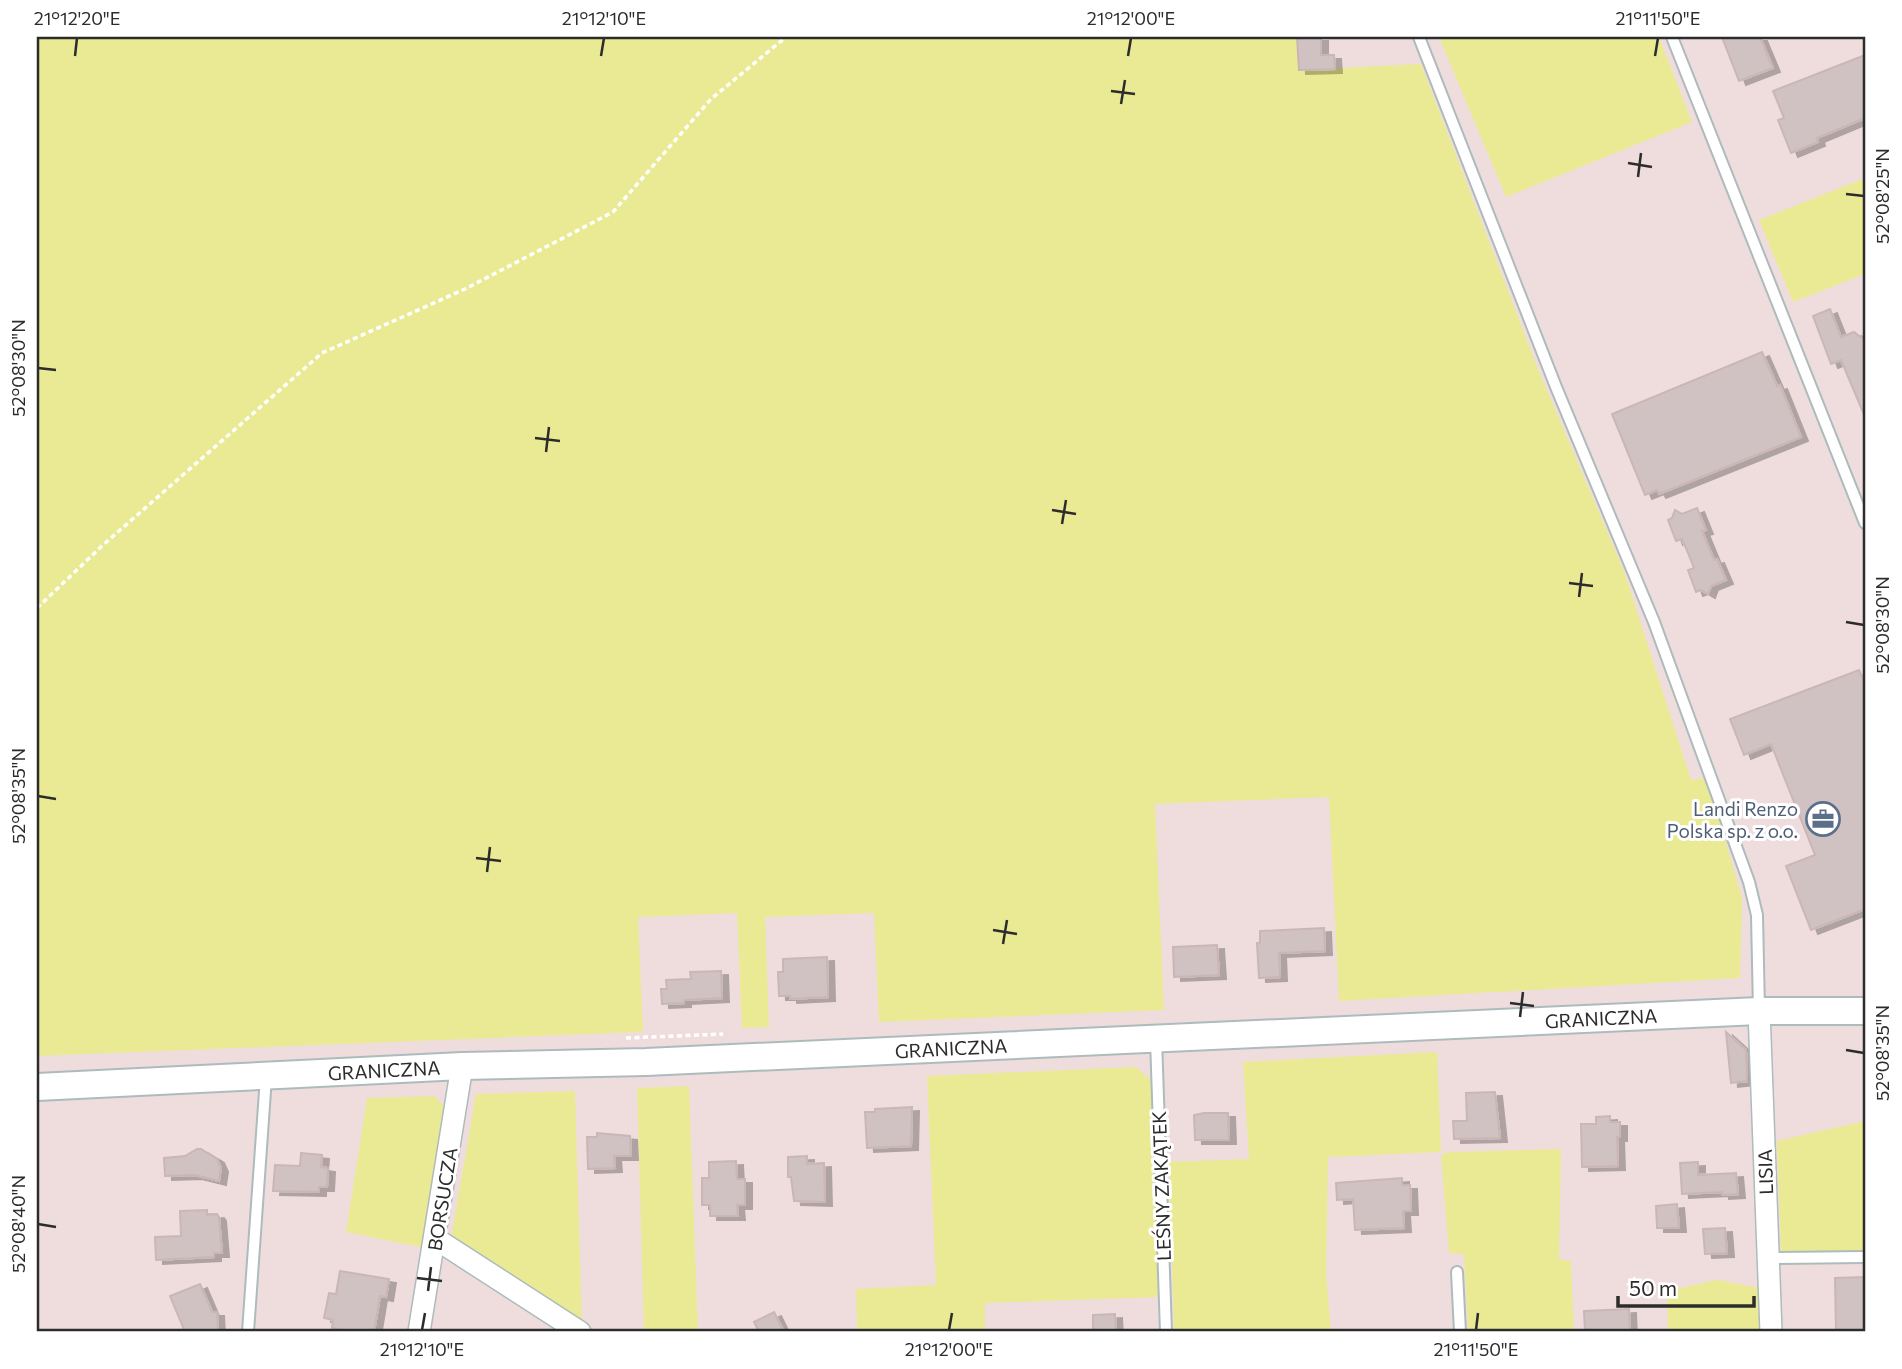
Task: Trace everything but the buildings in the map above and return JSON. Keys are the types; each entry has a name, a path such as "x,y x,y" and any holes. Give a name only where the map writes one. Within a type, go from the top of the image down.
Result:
{"street":[{"name":"GRANICZNA","path":"37,1087 462,1066 646,1062 1759,1011 1865,1011"},
{"name":"LISIA","path":"1759,1011 1771,1332"},
{"name":"BORSUCZA","path":"419,1332 462,1066"},
{"path":"436,1239 580,1332"}],"lane":[{"path":"1419,37 1556,387 1654,622 1749,882 1757,915 1759,1011"},
{"path":"1672,37 1865,523"},
{"name":"LEŚNY ZAKĄTEK","path":"1156,1039 1166,1332"},
{"path":"248,1332 266,1077"},
{"path":"1768,1258 1865,1257"},
{"path":"1457,1272 1460,1332"}],"path":[{"path":"37,608 103,545 322,353 465,289 613,212 711,99 786,37"}],"shaded area":[{"path":"37,37 1297,37 1299,70 1421,64 1538,369 1624,571 1691,780 1707,778 1742,898 1740,978 1339,1001 1329,797 1155,804 1164,1010 879,1022 874,913 765,917 769,1027 742,1028 737,913 638,917 643,1032 37,1056"},
{"path":"1439,37 1659,37 1692,122 1506,197"},
{"path":"1865,178 1865,274 1793,302 1759,220"},
{"path":"1437,1052 1441,1152 1328,1157 1326,1272 1331,1332 1174,1332 1169,1162 1249,1159 1243,1062"},
{"path":"1136,1067 1151,1080 1159,1297 985,1303 985,1332 857,1332 856,1289 936,1285 927,1076"},
{"path":"689,1086 698,1332 644,1332 637,1088"},
{"path":"575,1091 582,1327 451,1239 476,1094"},
{"path":"435,1096 446,1109 421,1247 346,1232 367,1098"},
{"path":"1865,1121 1865,1252 1781,1253 1777,1141"},
{"path":"1561,1149 1559,1259 1571,1261 1574,1332 1468,1332 1464,1254 1449,1253 1441,1155 1449,1152"},
{"path":"1716,1280 1760,1287 1762,1332 1668,1332 1667,1291"}],"place":[{"name":"Landi Renzo Polska sp. z o.o.","path":"1823,819"}]}
